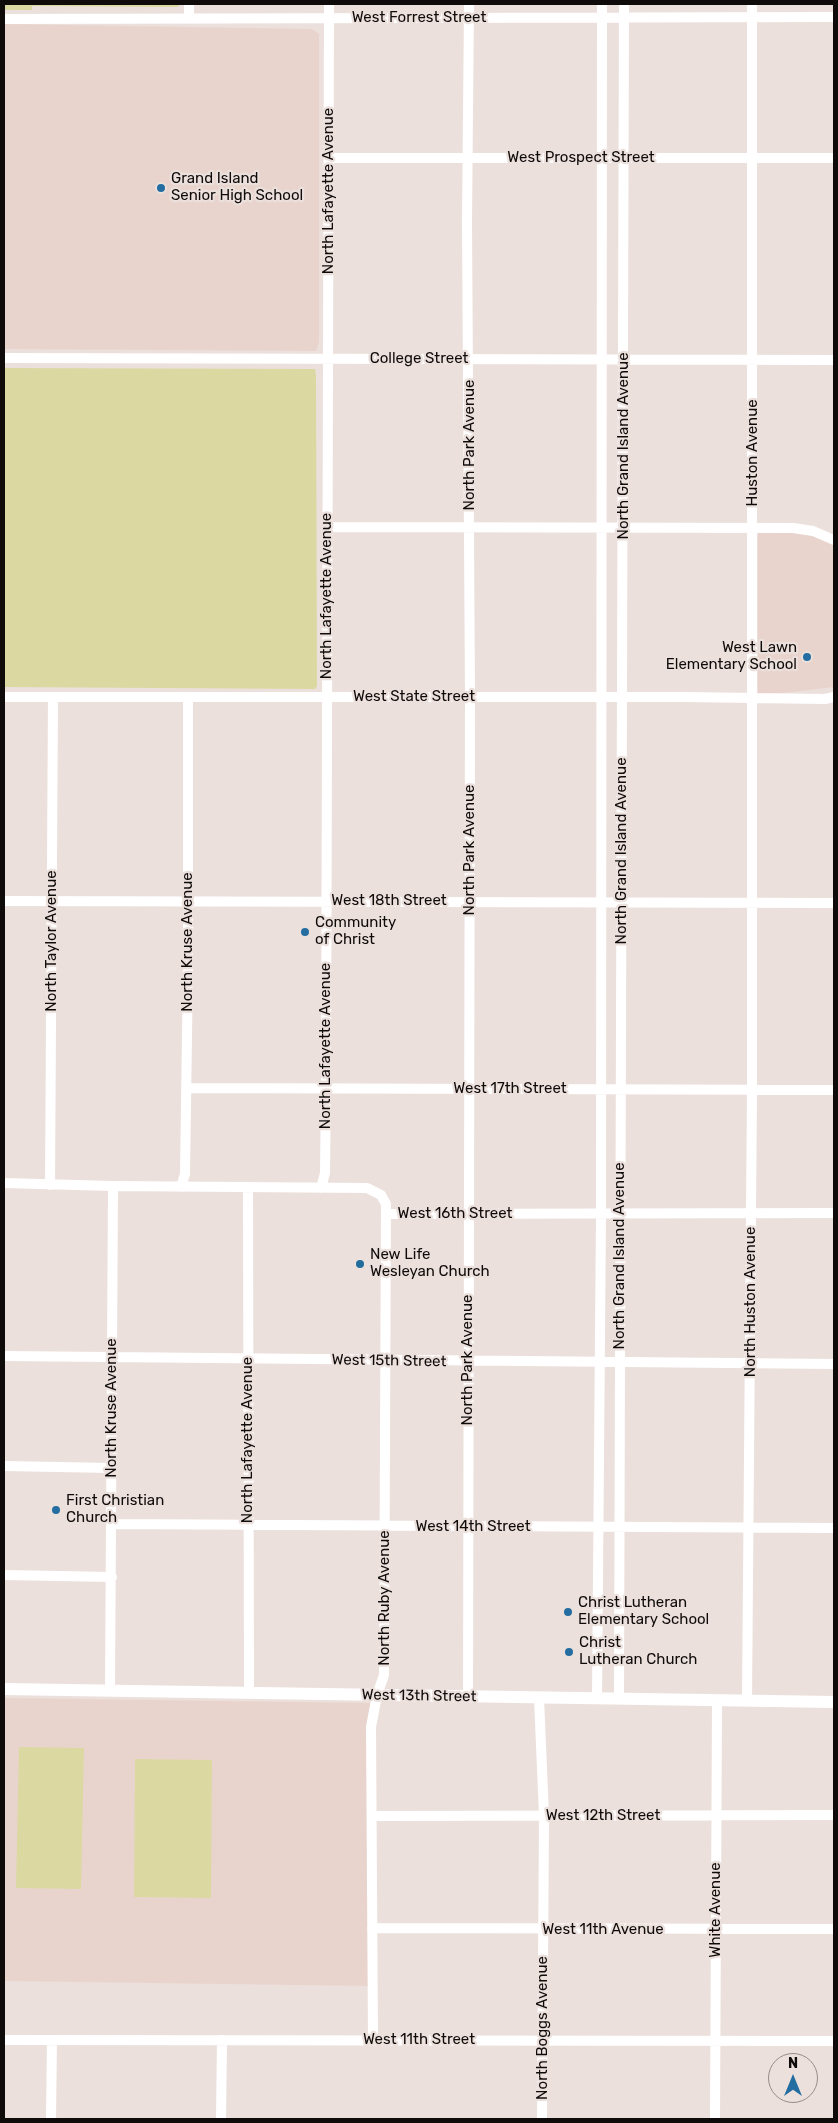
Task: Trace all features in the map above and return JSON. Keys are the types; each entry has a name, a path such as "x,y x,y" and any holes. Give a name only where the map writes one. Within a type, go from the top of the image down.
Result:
{"main road":[{"name":"West 13th Street","path":"4,1689 834,1702"}],"street":[{"path":"189,4 189,19"},
{"name":"North Lafayette Avenue","path":"321,1188 325,1173 326,1088 329,4"},
{"name":"North Park Avenue","path":"468,1696 470,902 469,4"},
{"name":"North Grand Island Avenue","path":"597,1698 601,1214 602,4"},
{"name":"North Grand Island Avenue","path":"619,1699 624,528 624,4"},
{"name":"Huston Avenue","path":"752,4 753,903"},
{"name":"West Forrest Street","path":"4,19 834,17"},
{"name":"West Prospect Street","path":"329,158 834,158"},
{"name":"College Street","path":"4,358 834,360"},
{"path":"327,527 803,529 834,540"},
{"name":"West State Street","path":"4,697 623,697 831,700"},
{"name":"North Taylor Avenue","path":"50,1185 53,697"},
{"name":"North Kruse Avenue","path":"181,1187 185,1174 188,697"},
{"name":"West 18th Street","path":"4,901 834,903"},
{"name":"North Huston Avenue","path":"747,1701 753,903"},
{"name":"West 17th Street","path":"186,1088 834,1090"},
{"name":"West 16th Street","path":"4,1183 181,1187 367,1188 381,1195 386,1204 386,1214 834,1213"},
{"name":"North Kruse Avenue","path":"110,1690 113,1186"},
{"name":"North Lafayette Avenue","path":"248,1187 249,1693"},
{"name":"North Ruby Avenue","path":"374,2040 371,1727 377,1695 384,1675 386,1214"},
{"name":"West 15th Street","path":"4,1356 248,1360 834,1364"},
{"path":"4,1466 111,1468"},
{"name":"West 14th Street","path":"112,1524 834,1528"},
{"path":"4,1575 112,1577"},
{"name":"North Boggs Avenue","path":"539,1698 544,1816 542,2119"},
{"name":"White Avenue","path":"716,2119 717,1700"},
{"name":"West 12th Street","path":"372,1816 834,1815"},
{"name":"West 11th Avenue","path":"372,1928 834,1930"},
{"name":"West 11th Street","path":"4,2040 834,2041"},
{"path":"51,2119 52,2040"},
{"path":"221,2119 222,2040"}],"shaded area":[{"path":"4,4 180,5 177,7 32,6 32,10 4,10"},
{"name":"Grand Island Senior High School","path":"4,24 312,29 319,34 319,342 316,351 4,349"},
{"path":"4,368 315,369 317,686 315,689 4,687"},
{"path":"758,532 834,533 834,687 758,696"},
{"path":"4,1698 370,1703 368,1986 4,1981"},
{"path":"19,1747 84,1748 81,1889 16,1888"},
{"path":"135,1759 212,1760 211,1898 134,1897"}],"place":[{"name":"Grand Island Senior High School","path":"161,188"},
{"name":"West Lawn Elementary School","path":"807,657"},
{"name":"Community of Christ","path":"305,932"},
{"name":"New Life Wesleyan Church","path":"360,1264"},
{"name":"First Christian Church","path":"56,1510"},
{"name":"Christ Lutheran Elementary School","path":"568,1612"},
{"name":"Christ Lutheran Church","path":"569,1652"}]}
